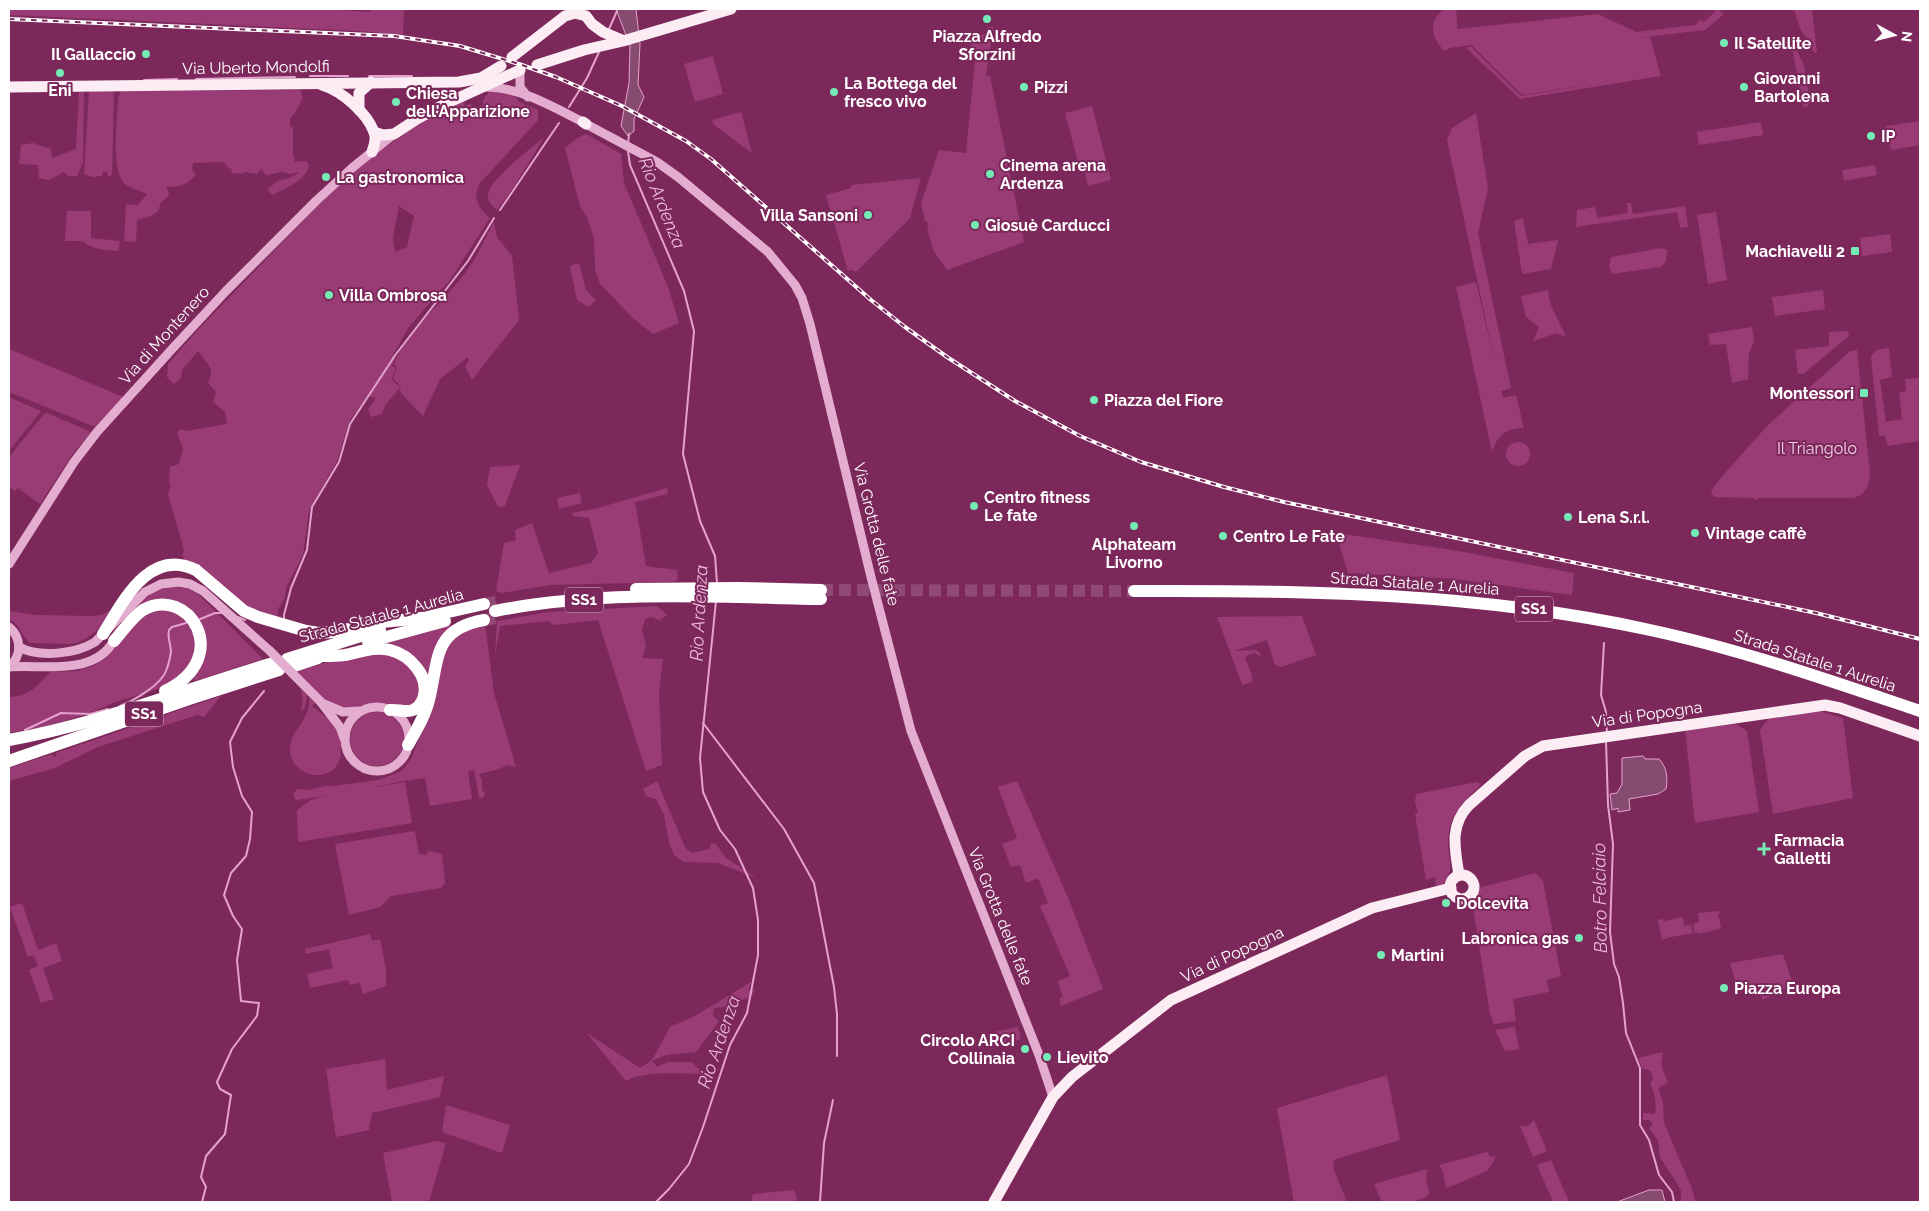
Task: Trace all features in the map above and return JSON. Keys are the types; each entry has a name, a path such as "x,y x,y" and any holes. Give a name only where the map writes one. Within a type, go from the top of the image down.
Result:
{"highway":[{"path":"109,638 124,599 139,581 152,571 169,566 188,567 196,570 241,609 258,617 319,633 422,618"},
{"name":"Strada Statale 1 Aurelia","path":"674,593 570,601 490,611 422,618 291,662 322,656 417,628 490,611 581,592 674,593 767,594 821,595"},
{"name":"Strada Statale 1 Aurelia","path":"1920,711 1827,679 1720,647 1637,627 1542,610 1375,594 1134,595 1378,602 1542,618 1637,636 1712,654 1823,686 1920,720"},
{"path":"109,638 137,615 153,606 174,607 188,616 198,631 201,650 200,657 193,669 178,685 134,707"},
{"path":"408,745 428,701 435,661 444,640 461,626 490,611"},
{"path":"322,656 385,649 408,658 422,678 424,686 423,700 413,710 390,710"},
{"name":"SS1","path":"9,740 45,733 134,707 274,662"},
{"name":"SS1","path":"9,761 192,698 274,662"}],"main road":[{"path":"538,65 584,50 731,9"},
{"path":"512,57 568,14 582,14 608,35 624,40"},
{"path":"584,50 592,39 592,24"},
{"name":"Via Uberto Mondolfi","path":"9,87 473,80 489,74 501,66"},
{"name":"Via di Montenero","path":"394,134 417,119 480,87 520,70"},
{"path":"359,110 360,93 371,82"},
{"path":"316,83 338,92 359,110 374,132 375,139 372,152"},
{"path":"374,132 383,135 394,134"},
{"name":"Via di Popogna","path":"1459,875 1454,840 1458,820 1469,805 1521,759 1543,746 1825,705 1840,708 1920,736"},
{"path":"1459,875 1465,875 1472,879 1474,886 1472,893 1466,898 1459,898 1453,894 1451,888 1452,880 1459,875"},
{"name":"Via di Popogna","path":"994,1202 1053,1097 1072,1077 1171,1000 1372,908 1451,888"}],"street":[{"path":"520,70 520,87 528,97"},
{"name":"Via Grotta delle fate","path":"480,87 497,88 528,97 584,123 657,162 690,186 768,252 789,276 802,298 911,731 1039,1055 1053,1097"},
{"name":"Via di Montenero","path":"9,564 66,474 97,432 226,291 328,189 394,134"},
{"path":"9,667 84,664 101,654 127,610 145,592 166,582 190,584 203,591 239,622 274,662 321,702 340,727 349,756 355,763 370,771 378,771 387,770 401,760 408,745 408,733 404,722 390,710 376,707 361,711 343,712 321,702"},
{"path":"9,627 16,635 19,647 16,658 9,667"},
{"path":"19,647 34,652 71,652 109,638"},
{"path":"345,740 349,724 361,711"}],"green space":[{"path":"9,9 326,9 369,12 372,9 404,9 403,35 358,31 9,15"},
{"path":"1444,9 1456,9 1458,34 1458,29 1598,14 1636,32 1695,25 1700,20 1704,22 1718,9 1724,14 1705,30 1637,38 1650,37 1661,76 1520,99 1466,48 1470,46 1521,96 1595,84 1522,95 1471,45 1450,48 1445,51 1440,46 1433,30 1435,19"},
{"path":"1794,9 1812,9 1817,52 1814,53 1799,26"},
{"path":"987,27 993,27 986,75 990,76 1024,242 947,270 934,252 927,229 929,224 925,221 921,203 939,150 966,153 975,59 968,57 972,42 976,43 976,35 986,34"},
{"path":"1792,41 1804,65 1810,102 1807,107 1803,106"},
{"path":"713,56 723,94 695,102 684,64"},
{"path":"491,89 516,97 519,102 538,110 538,120 480,183 476,198 479,206 490,218 450,280 408,328 393,355 395,358 392,366 396,369 391,379 400,387 388,402 382,414 371,417 368,409 376,398 368,396 350,420 337,461 309,511 303,555 286,588 285,598 278,609 278,616 243,608 203,568 188,566 182,555 184,550 168,494 171,485 169,482 170,467 179,464 183,449 177,432 181,429 186,431 227,424 225,412 213,402 216,392 208,383 211,370 198,351 182,370 181,378 174,384 167,377 168,364 195,333 321,202 354,171 418,123 465,101 464,106 471,104 473,108 483,105 483,100","holes":["399,206 414,216 407,247 395,252 393,238"]},
{"path":"89,90 114,90 112,175 108,177 107,172 103,172 102,176 93,177 84,174"},
{"path":"300,90 303,98 290,119 290,126 293,128 293,154 295,162 305,161 309,164 305,175 273,195 267,190 277,181 290,178 300,172 291,174 282,172 266,175 261,169 257,174 245,172 241,174 232,173 231,168 229,169 224,162 193,163 192,170 196,174 193,178 183,185 166,187 169,193 168,197 161,202 158,211 151,216 137,220 136,242 124,241 126,204 138,205 147,194 125,184 120,177 116,156 116,130 118,98 121,91"},
{"path":"79,91 84,92 83,162 77,176 68,176 64,172 49,180 39,178 38,165 19,164 21,145 33,143 51,149 52,158 76,149"},
{"path":"1092,106 1111,180 1088,186 1084,170 1080,170 1065,113"},
{"path":"741,112 752,153 714,125 712,120"},
{"path":"1476,113 1488,188 1478,234 1511,388 1501,391 1503,398 1516,395 1524,428 1512,429 1503,434 1492,452 1456,287 1476,282 1495,363 1447,140 1452,128"},
{"path":"1920,121 1920,145 1891,150 1886,126"},
{"path":"1761,122 1763,135 1699,145 1697,132"},
{"path":"586,134 621,154 624,183 668,287 679,323 653,334 634,319 600,284 595,270 594,239 588,219 580,206 565,148"},
{"path":"545,136 497,210 488,199 488,194 496,180"},
{"path":"1875,165 1877,175 1844,181 1842,170"},
{"path":"921,178 910,218 856,272 848,271 826,195 851,188 851,185"},
{"path":"1627,203 1631,203 1633,214 1685,206 1688,227 1680,228 1677,212 1576,227 1577,210 1595,207 1597,218 1628,213"},
{"path":"67,211 91,211 91,238 120,241 118,251 95,248 83,241 65,241"},
{"path":"1716,212 1727,280 1708,284 1697,215"},
{"path":"1523,218 1528,244 1558,240 1551,269 1522,274 1514,221"},
{"path":"494,222 497,237 512,256 519,320 472,380 465,366 469,360 468,357 440,379 423,416 399,391 401,387 393,378 397,368 394,364 409,337 470,266"},
{"path":"1890,234 1892,252 1862,256 1860,238"},
{"path":"1661,248 1667,250 1666,261 1661,267 1612,274 1609,266 1611,257"},
{"path":"579,263 586,290 596,300 589,307 577,300 570,266"},
{"path":"1548,290 1550,303 1566,337 1557,333 1533,341 1539,327 1526,317 1521,296"},
{"path":"1823,290 1825,309 1775,316 1772,297"},
{"path":"1752,327 1754,342 1749,353 1748,379 1732,383 1726,344 1710,345 1708,334"},
{"path":"1848,331 1849,336 1803,374 1798,374 1795,350 1829,346 1829,332"},
{"path":"1889,348 1892,377 1880,380 1886,422 1902,419 1899,392 1906,391 1905,379 1920,378 1920,441 1888,446 1885,436 1879,436 1871,357 1876,350"},
{"path":"9,349 123,397 95,427 9,392"},
{"name":"Il Triangolo","path":"1857,350 1870,473 1868,485 1861,495 1853,498 1758,498 1756,500 1753,498 1715,497 1711,494 1713,488 1726,472 1767,426 1850,351"},
{"path":"9,397 41,411 9,451"},
{"path":"47,413 91,432 72,455 40,504 18,488 15,491 9,487 9,457 44,414"},
{"path":"1518,442 1523,443 1529,449 1529,459 1523,465 1518,466 1513,465 1507,459 1506,454 1507,449 1513,443"},
{"path":"520,465 505,506 498,507 487,485 490,467"},
{"path":"667,488 668,494 635,502 646,566 677,570 678,579 674,582 550,585 502,593 496,591 504,543 516,540 515,530 532,523 549,573 591,563 598,553 589,518 573,516 572,513 598,508"},
{"path":"580,493 582,503 559,509 557,498"},
{"path":"1336,533 1453,550 1574,573 1572,595 1455,579 1348,573"},
{"path":"172,586 189,589 199,595 263,659 195,681 193,680 206,653 206,642 194,615 137,606 154,591"},
{"path":"657,606 667,615 660,620 651,617 645,619 642,630 646,646 642,658 663,659 659,692 662,765 646,771 598,620 554,625 549,621 500,626 495,656 497,621 548,612"},
{"path":"112,609 114,610 95,632 84,640 70,644 30,643 16,624 9,619 9,611 37,615 90,616 102,615"},
{"path":"163,609 179,615 188,624 196,640 190,666 164,687 44,727 9,733 9,697 28,692 37,686 50,672 77,671 94,666 105,658 137,619"},
{"path":"1302,616 1316,655 1281,667 1275,665 1267,640 1234,651 1256,650 1261,654 1260,656 1255,653 1245,658 1252,675 1252,682 1243,685 1217,617"},
{"path":"485,624 494,693 516,767 508,765 479,774 482,780 482,791 485,794 483,798 479,798 474,770 468,771 472,799 430,806 425,778 370,788 405,782 412,823 298,842 297,810 311,800 326,796 296,800 294,792 298,789 309,790 325,786 378,780 402,771 411,759 424,727 439,664 452,636"},
{"path":"452,625 437,643 427,679 384,644"},
{"path":"373,653 399,656 416,673 421,693 412,706 408,707 372,703 344,709 330,704 321,697 312,706 337,729 341,752 338,763 332,771 323,775 305,772 297,767 292,759 290,749 294,735 307,713 310,696 307,695 305,708 301,711 302,691 296,672 336,659"},
{"path":"221,696 204,717 197,715 98,747 55,768 9,781 9,768 52,754 54,757 56,753 161,717 162,719 165,718 165,715"},
{"path":"1820,711 1843,718 1853,798 1773,814 1760,730 1769,718"},
{"path":"372,712 382,712 396,720 402,729 404,739 402,749 396,758 382,766 372,766 362,761 355,754 350,744 350,734 355,724 362,717"},
{"path":"1736,724 1747,731 1759,812 1695,823 1685,730"},
{"path":"657,781 685,847 691,853 710,849 710,844 715,843 725,857 756,878 718,863 684,862 674,855 669,842 664,815 656,799 646,796 643,789"},
{"path":"1017,781 1069,900 1103,989 1061,1006 1059,998 1063,997 1058,981 1070,976 1040,906 1048,903 1038,878 1026,883 1020,865 1011,867 1002,844 1017,838 998,787"},
{"path":"1477,782 1481,785 1462,804 1453,819 1448,835 1449,874 1443,886 1436,887 1435,877 1426,880 1415,814 1418,813 1415,801 1416,794"},
{"path":"415,831 419,854 426,855 429,851 442,854 445,883 441,888 391,896 380,907 349,915 335,844"},
{"path":"1535,873 1543,881 1561,976 1547,980 1549,992 1513,999 1516,1021 1494,1024 1490,1014 1472,901 1479,888"},
{"path":"22,903 38,950 56,943 62,961 43,968 54,999 41,1003 29,970 38,966 34,955 28,957 10,907"},
{"path":"1720,911 1718,914 1721,927 1719,929 1699,934 1699,932 1695,933 1693,924 1699,922 1698,913"},
{"path":"1683,917 1684,926 1691,925 1693,933 1662,940 1658,920 1663,919 1664,921"},
{"path":"370,934 372,941 380,939 386,969 386,986 363,994 360,983 350,985 348,980 310,988 307,974 333,968 329,949 306,954 305,949"},
{"path":"1783,954 1793,985 1762,1000 1761,987 1738,990 1730,963"},
{"path":"751,982 748,991 755,989 752,996 736,1005 714,1008 713,1016 719,1021 696,1052 666,1055 652,1061 657,1067 668,1062 692,1062 704,1074 653,1074 643,1075 626,1081 587,1033 640,1068 652,1060 670,1027 693,1017"},
{"path":"1018,1027 1021,1039 997,1045 994,1032"},
{"path":"1515,1027 1519,1049 1505,1051 1495,1030"},
{"path":"1663,1052 1661,1065 1668,1082 1658,1088 1663,1103 1664,1123 1693,1191 1695,1202 1681,1202 1681,1190 1660,1157 1658,1140 1649,1129 1653,1123 1649,1120 1643,1120 1643,1113 1655,1114 1656,1102 1650,1084 1653,1079 1651,1071 1642,1068 1638,1058"},
{"path":"385,1059 387,1090 444,1076 440,1097 372,1113 369,1130 336,1137 326,1069"},
{"path":"1387,1075 1400,1140 1336,1159 1333,1162 1334,1170 1347,1202 1294,1202 1277,1108"},
{"path":"446,1105 510,1125 502,1153 442,1132"},
{"path":"1534,1120 1547,1151 1533,1157 1520,1126 1528,1126"},
{"path":"437,1141 446,1143 429,1202 392,1202 383,1153"},
{"path":"1487,1152 1491,1157 1494,1155 1495,1159 1487,1171 1447,1188 1439,1165"},
{"path":"1551,1160 1569,1202 1553,1202 1537,1165"},
{"path":"1427,1169 1428,1196 1414,1202 1382,1202 1374,1184"},
{"path":"794,1190 798,1202 751,1202 753,1194"}],"shaded area":[{"path":"616,9 636,9 640,44 638,85 644,97 634,119 634,131 628,136 621,126 629,83 630,46"},
{"path":"1643,756 1645,759 1659,759 1662,762 1666,773 1666,789 1658,794 1629,799 1630,810 1618,812 1618,808 1612,810 1610,794 1617,793 1622,784 1622,758"},
{"path":"1649,1190 1662,1190 1665,1202 1617,1202"}],"waterway":[{"path":"609,29 617,11"},
{"path":"569,107 587,78 599,52"},
{"path":"310,76 348,76"},
{"path":"369,76 412,76"},
{"path":"196,79 295,77"},
{"path":"144,80 177,79"},
{"path":"500,210 559,123"},
{"name":"Rio Ardenza","path":"628,144 629,134"},
{"name":"Rio Ardenza","path":"628,151 630,165 684,291 694,331 683,454 700,521 715,556 717,583"},
{"path":"284,619 291,588 307,550 312,507 339,462 350,424 396,354 468,261 494,218"},
{"name":"Rio Ardenza","path":"656,1202 689,1164 730,1045 747,1013 758,955 758,920 753,888 735,849 720,830 703,792 700,758 716,601"},
{"path":"198,620 215,613 222,613"},
{"path":"238,617 245,620"},
{"path":"120,706 146,692 159,682 166,671 171,652 168,636 169,630 172,627 186,623"},
{"name":"Botro Felciaio","path":"1604,643 1601,695 1606,712 1607,733"},
{"path":"202,1202 206,1187 201,1177 206,1156 225,1134 231,1095 220,1089 217,1082 232,1049 257,1016 259,1003 241,1001 237,960 242,929 233,916 224,895 231,873 246,856 250,839 252,812 242,796 233,767 230,742 242,718 264,691"},
{"path":"25,730 61,713 90,714 108,709"},
{"path":"703,723 784,829 814,883 834,987 837,1014 837,1056"},
{"name":"Botro Felciaio","path":"1606,741 1608,805 1613,844 1610,932 1614,964 1619,977 1626,1033 1640,1068 1640,1125 1649,1140 1659,1175 1672,1192 1674,1202"},
{"path":"820,1202 824,1143 833,1100"}],"tunnel":[{"path":"821,590 1134,591"},
{"path":"484,604 496,602"},
{"path":"484,620 495,618"}],"railway":[{"path":"9,19 394,36 460,46 519,64 556,77 622,106 686,141 711,159 871,300 947,357 1015,401 1080,436 1141,462 1224,487 1284,502 1816,613 1920,639"}],"place":[{"name":"Piazza Alfredo Sforzini","path":"987,19"},
{"name":"Il Satellite","path":"1724,43"},
{"name":"Il Gallaccio","path":"146,54"},
{"name":"Eni","path":"60,73"},
{"name":"Pizzi","path":"1024,87"},
{"name":"Giovanni Bartolena","path":"1744,87"},
{"name":"La Bottega del fresco vivo","path":"834,92"},
{"name":"Chiesa dell'Apparizione","path":"396,102"},
{"name":"IP","path":"1871,136"},
{"name":"Cinema arena Ardenza","path":"990,174"},
{"name":"La gastronomica","path":"326,177"},
{"name":"Villa Sansoni","path":"868,215"},
{"name":"Giosuè Carducci","path":"975,225"},
{"name":"Machiavelli 2","path":"1855,251"},
{"name":"Villa Ombrosa","path":"329,295"},
{"name":"Montessori","path":"1864,393"},
{"name":"Piazza del Fiore","path":"1094,400"},
{"name":"Centro fitness Le fate","path":"974,506"},
{"name":"Lena S.r.l.","path":"1568,517"},
{"name":"Alphateam Livorno","path":"1134,526"},
{"name":"Vintage caffè","path":"1695,533"},
{"name":"Centro Le Fate","path":"1223,536"},
{"name":"Farmacia Galletti","path":"1764,849"},
{"name":"Dolcevita","path":"1446,903"},
{"name":"Labronica gas","path":"1579,938"},
{"name":"Martini","path":"1381,955"},
{"name":"Piazza Europa","path":"1724,988"},
{"name":"Circolo ARCI Collinaia","path":"1025,1049"},
{"name":"Lievito","path":"1047,1057"}]}
